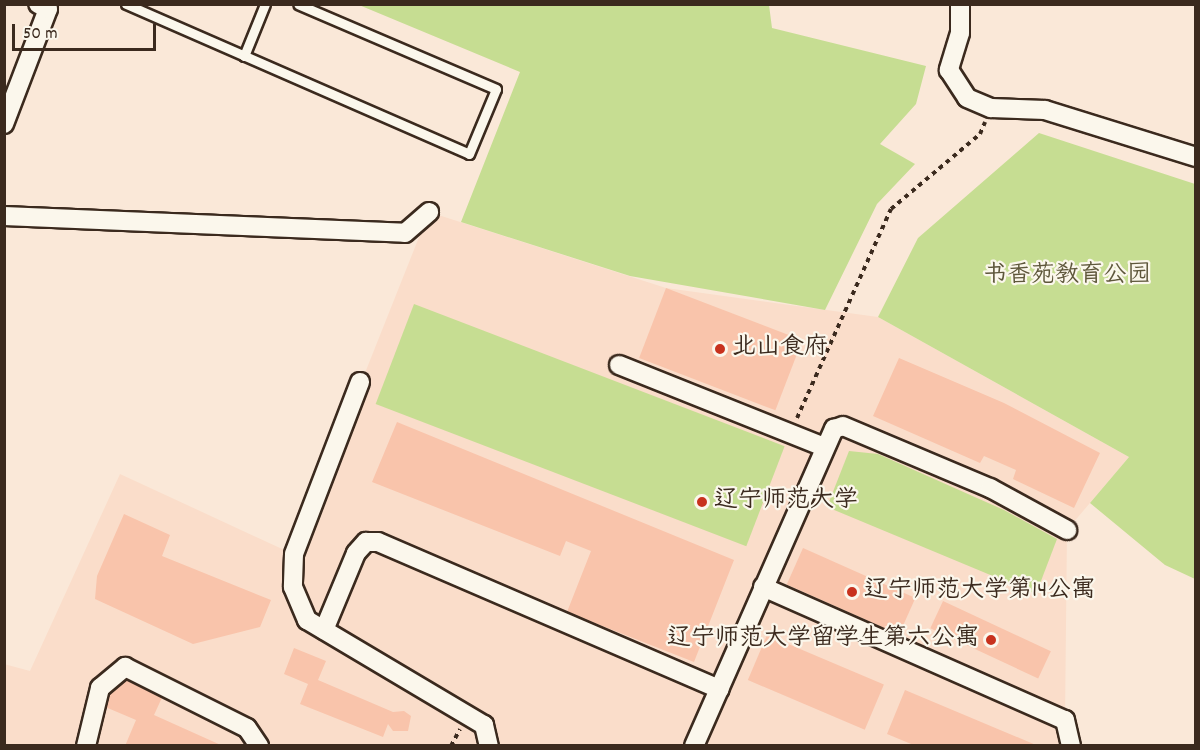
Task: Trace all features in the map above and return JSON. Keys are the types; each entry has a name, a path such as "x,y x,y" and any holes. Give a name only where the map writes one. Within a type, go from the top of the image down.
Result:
{"street":[{"path":"4,124 48,9 38,4"},
{"path":"960,4 960,33 949,70 967,98 991,108 1045,110 1196,157"},
{"path":"4,216 405,232 429,212"},
{"path":"618,364 824,447"},
{"path":"360,382 294,554 293,587 307,620 484,725 489,746"},
{"path":"694,746 824,447 834,429 843,426 990,488 1067,530"},
{"path":"324,630 356,553 366,542 378,542 720,689"},
{"path":"763,587 1065,720 1071,746"},
{"path":"86,746 100,688 125,667 247,728 259,746"}],"lane":[{"path":"126,4 470,154 496,89 298,4"},
{"path":"244,56 265,4"}],"path":[{"path":"790,433 891,209 980,134 991,108"}],"shaded area":[{"name":"辽宁师范大学","path":"429,212 666,288 878,317 1129,457 1067,530 1065,720 1070,745 5,745 4,664 30,671 120,474 293,554"}],"green space":[{"path":"359,5 769,5 772,28 926,66 916,104 880,144 915,164 877,204 825,310 630,276 461,222 520,72"},
{"name":"书香苑教育公园","path":"1039,133 1195,184 1195,579 1165,565 1090,503 1129,457 878,317 918,238"},
{"path":"414,304 785,446 746,546 376,404"},
{"path":"849,451 878,454 1004,510 1057,539 1036,594 827,507"}],"building":[{"name":"北山食府","path":"666,288 802,340 775,410 639,358"},
{"path":"899,358 1004,403 1100,453 1074,508 1013,479 1016,470 984,456 980,463 873,416"},
{"path":"397,422 734,560 694,662 567,612 591,551 566,541 560,556 372,482"},
{"path":"124,514 170,535 162,556 271,600 260,627 193,644 95,599 97,576"},
{"name":"辽宁师范大学第14公寓","path":"803,548 915,598 899,635 787,585"},
{"name":"辽宁师范大学留学生第六公寓","path":"943,601 1051,651 1038,678 930,628"},
{"path":"767,635 884,685 865,730 748,680"},
{"path":"294,648 326,661 318,680 393,712 404,711 411,716 408,731 393,731 388,724 383,737 300,704 308,684 284,674"},
{"path":"119,671 165,691 154,715 223,746 125,746 136,720 103,706"},
{"path":"905,690 1036,746 916,746 887,734"}],"place":[{"name":"北山食府","path":"720,349"},
{"name":"辽宁师范大学","path":"702,502"},
{"name":"辽宁师范大学第14公寓","path":"852,592"},
{"name":"辽宁师范大学留学生第六公寓","path":"991,640"}]}
